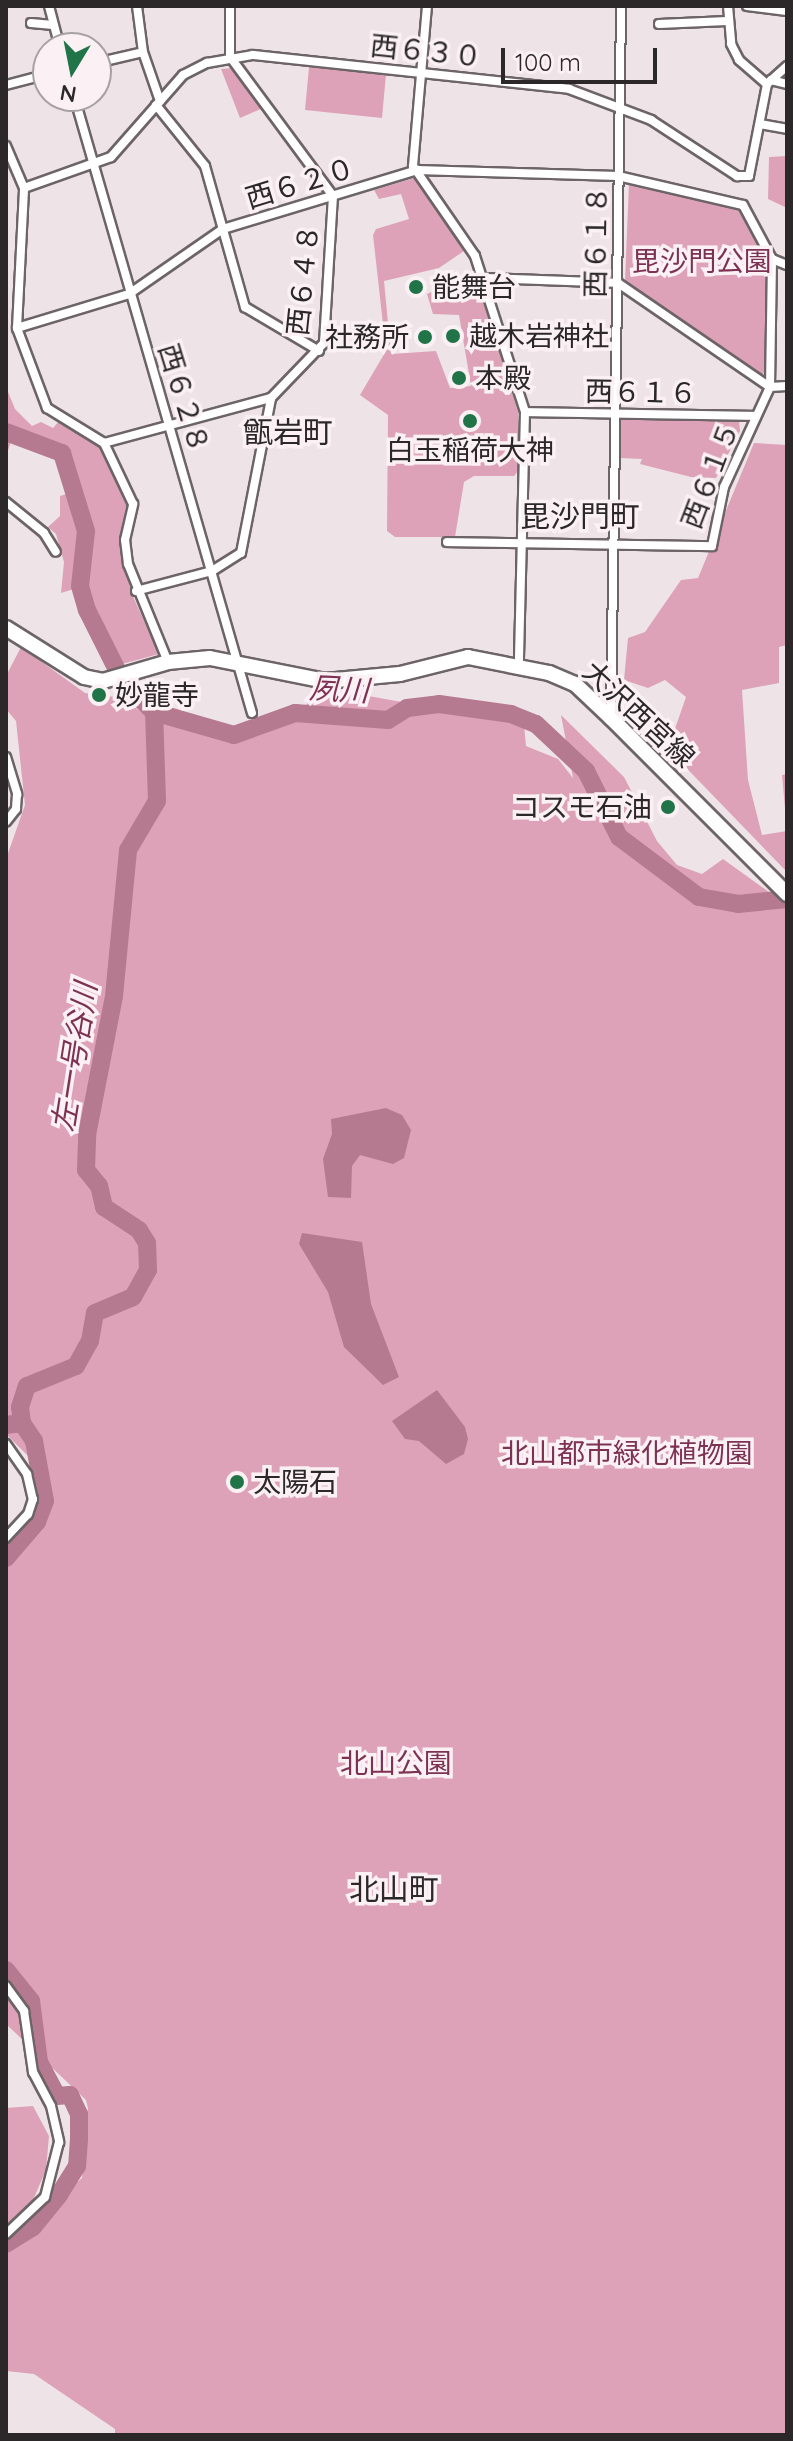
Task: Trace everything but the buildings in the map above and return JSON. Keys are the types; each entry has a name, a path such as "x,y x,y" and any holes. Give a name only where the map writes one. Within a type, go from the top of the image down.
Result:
{"main road":[{"name":"大沢西宮線","path":"6,628 84,677 108,680 168,662 210,658 325,681 400,674 457,657 519,666 575,684 787,894"}],"street":[{"path":"49,6 55,32"},
{"path":"137,6 143,52 158,103 205,166 245,307 319,351"},
{"path":"230,6 230,57"},
{"path":"427,6 413,166 475,256 525,412 519,666"},
{"name":"西６１８","path":"611,718 621,6"},
{"path":"728,6 727,21 739,60 769,82 787,84"},
{"path":"747,6 787,11"},
{"path":"659,24 727,21"},
{"path":"31,23 53,25"},
{"path":"112,59 143,52"},
{"name":"西６３０","path":"95,167 111,157 183,75 230,57 253,55 569,89 621,106 737,176 749,176 769,82"},
{"name":"西６４８","path":"230,57 333,196 324,343 271,398"},
{"path":"769,82 787,66"},
{"path":"6,85 32,78"},
{"name":"西６２８","path":"79,112 252,713"},
{"path":"760,124 787,129"},
{"path":"6,146 24,188 17,328 47,408 104,443 133,504 125,540 136,591 168,662"},
{"path":"24,188 95,167"},
{"name":"西６２０","path":"17,328 129,294 223,229 417,170 618,176 743,205 772,259"},
{"path":"772,259 787,265"},
{"name":"西６１５","path":"447,542 712,546 724,487 770,387 772,259"},
{"path":"483,278 618,283 770,387 787,386"},
{"path":"104,443 271,398 241,553 212,571 136,591"},
{"name":"西６１６","path":"525,412 756,416"},
{"path":"6,502 44,533 56,552"},
{"path":"6,757 17,794 16,809 6,822"},
{"path":"6,1444 27,1474 33,1499 28,1514 6,1538"},
{"path":"6,1986 24,2011 33,2072 51,2106 59,2142 45,2197 6,2234"}],"green space":[{"path":"309,67 386,74 382,118 305,110"},
{"path":"233,68 263,108 240,118 221,69"},
{"path":"787,156 787,208 768,199 769,157"},
{"path":"418,177 464,251 439,268 384,281 391,354 436,351 450,388 471,386 459,315 433,314 427,294 475,272 518,412 518,471 514,476 474,476 464,482 455,537 395,537 387,531 388,415 360,395 386,351 373,235 376,229 409,219 401,194 379,199 374,190"},
{"name":"毘沙門公園","path":"629,182 733,207 746,215 768,258 767,371 761,375 625,282"},
{"path":"6,387 15,409 32,426 41,422 53,428 60,420 100,447 127,503 119,540 131,592 159,654 111,667 74,589 61,593 64,562 56,534 48,527 60,516 60,496 70,493 76,475 69,451 14,432 6,457"},
{"path":"619,419 739,421 740,431 716,478 691,477 640,464 642,459 620,458"},
{"path":"754,443 787,445 787,645 779,647 779,683 742,690 748,780 762,835 787,831 787,872 668,749 686,697 665,680 648,688 624,680 628,638 645,632 681,580 698,578"},
{"name":"北山公園","path":"21,647 85,693 123,698 141,712 193,728 284,723 318,695 363,695 524,724 526,746 558,759 573,778 561,715 624,777 657,841 677,865 702,874 723,859 787,905 787,2435 115,2435 115,2429 34,2374 6,2371 6,2246 82,2178 88,2108 86,2100 6,2024 6,1569 47,1497 35,1463 6,1434 6,859 25,805 16,721 6,709 6,676"},
{"path":"787,774 787,831 782,775"},
{"path":"33,2106 49,2136 46,2170 30,2207 6,2226 6,2108"}],"shaded area":[{"path":"386,1108 402,1115 411,1130 404,1158 393,1164 360,1155 352,1166 351,1198 328,1197 323,1159 332,1134 331,1119"},
{"path":"302,1233 362,1242 371,1304 399,1377 383,1385 344,1347 328,1292 299,1244"},
{"path":"437,1390 465,1427 468,1439 464,1454 446,1464 419,1441 405,1439 392,1421"}],"waterway":[{"name":"夙川","path":"6,432 62,453 86,531 80,586 87,610 123,682 154,712 234,735 295,713 388,720 407,708 439,704 511,714 536,724 586,771 619,837 699,897 738,904 787,899"},
{"name":"左一号谷川","path":"22,1423 20,1407 27,1386 76,1366 90,1341 95,1313 133,1297 148,1270 147,1243 139,1230 104,1207 99,1186 86,1170 87,1135 114,996 128,850 157,801 154,712"},
{"path":"6,1425 22,1423 34,1441 45,1501 37,1522 6,1558"},
{"path":"6,1970 31,2001 39,2062 57,2096 70,2095 79,2114 77,2166 33,2227 6,2244"}],"place":[{"name":"能舞台","path":"416,287"},
{"name":"越木岩神社","path":"453,336"},
{"name":"社務所","path":"425,337"},
{"name":"本殿","path":"459,378"},
{"name":"白玉稲荷大神","path":"470,421"},
{"name":"妙龍寺","path":"99,695"},
{"name":"コスモ石油","path":"668,807"},
{"name":"太陽石","path":"237,1482"}],"district":[{"name":"甑岩町","path":"288,432"},
{"name":"毘沙門町","path":"580,516"},
{"name":"北山町","path":"394,1889"}],"park label":[{"name":"北山都市緑化植物園","path":"627,1453"}]}
